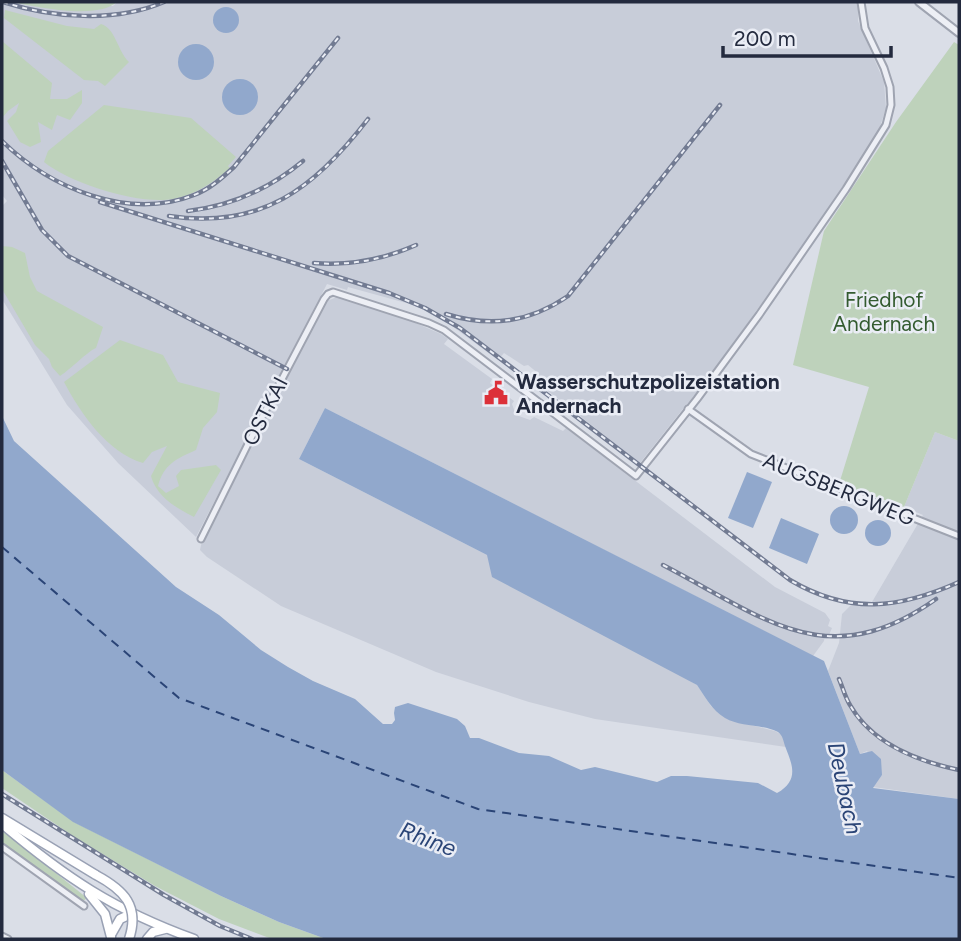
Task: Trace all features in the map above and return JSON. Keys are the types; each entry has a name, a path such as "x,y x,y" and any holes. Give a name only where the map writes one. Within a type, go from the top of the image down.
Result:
{"main road":[{"path":"2,818 119,890 128,902 133,919 129,939"},
{"path":"2,824 56,869 82,886 132,914 194,939"},
{"path":"82,886 105,914 111,938"},
{"path":"111,938 120,919 132,914"},
{"path":"147,939 156,930 168,930"}],"street":[{"path":"688,408 759,315 846,189 888,120 890,87 863,18 864,2"},
{"path":"919,2 959,33"},
{"name":"OSTKAI","path":"201,539 328,294 338,293 444,330 636,476 688,408"},
{"name":"AUGSBERGWEG","path":"688,408 751,454 959,536"},
{"path":"2,847 83,906"},
{"path":"2,936 8,939"}],"shaded area":[{"path":"2,2 113,6 117,2 859,2 858,21 884,82 886,108 879,130 826,212 697,395 640,463 539,384 539,374 528,365 524,366 504,353 498,360 452,326 417,306 327,284 196,537 118,463 67,405 2,299 2,206 7,201 2,195"},
{"path":"337,297 411,321 441,334 448,339 444,344 492,379 490,383 514,401 512,404 516,415 530,420 534,417 563,431 566,428 775,587 825,613 830,620 828,626 832,628 813,656 325,408 299,459 487,555 697,685 711,706 727,719 775,731 782,735 786,747 595,719 529,702 436,672 281,606 200,550 327,301"},
{"path":"935,432 959,441 959,799 873,787 882,775 867,751 860,754 828,671 839,643 842,614 855,601 872,602 923,515 904,507"}],"green space":[{"path":"12,2 117,2 96,10 66,11"},
{"path":"5,10 67,26 94,29 101,24 110,30 129,62 105,86 98,81 84,80 4,18"},
{"path":"2,41 52,83 50,99 67,99 82,90 82,103 70,120 57,115 52,130 38,122 41,142 30,147 20,142 7,121 16,112 19,103 2,118"},
{"name":"Friedhof Andernach","path":"954,42 959,45 959,441 935,432 904,507 839,484 869,387 793,365 824,231 896,122"},
{"path":"104,105 191,118 236,157 228,166 230,168 204,187 181,197 159,200 106,191 71,178 44,162 48,151"},
{"path":"2,246 25,253 30,277 37,291 103,327 96,348 60,376 49,359 35,345 2,289"},
{"path":"120,340 163,355 178,382 220,393 217,412 203,428 196,450 172,463 164,472 158,486 166,493 179,486 176,476 181,470 216,465 221,470 194,517 168,501 157,490 151,476 167,446 152,452 143,463 130,458 96,430 78,407 64,382"},
{"path":"2,770 74,822 221,896 326,939 272,939 219,919 155,886 73,836 2,788"},
{"path":"2,830 87,898 82,902 2,844"}],"water":[{"path":"226,7 235,11 239,20 235,29 226,33 217,29 213,20 217,11"},
{"path":"196,44 209,49 214,62 209,75 196,80 183,75 178,62 183,49"},
{"path":"240,79 253,84 258,97 253,110 240,115 227,110 222,97 227,84"},
{"path":"325,408 824,661 860,754 872,751 881,759 882,775 873,788 959,799 959,939 326,939 221,896 73,822 2,770 2,416 14,441 176,587 219,615 261,650 313,681 355,699 383,724 392,724 395,720 395,707 408,703 457,719 465,726 470,738 479,738 519,753 549,756 581,770 595,767 657,782 671,776 687,776 758,783 777,793 789,783 792,765 783,738 778,732 725,718 697,685 492,577 487,555 299,459"},
{"path":"747,472 772,482 753,528 728,518"},
{"path":"844,506 854,510 858,520 854,530 844,534 834,530 830,520 834,510"},
{"path":"781,518 819,534 807,564 769,548"},
{"path":"878,520 887,524 891,533 887,542 878,546 869,542 865,533 869,524"}],"ferry route":[{"path":"2,547 179,698 478,809 959,878"}],"railway":[{"path":"3,2 42,12 84,16 125,13 164,2"},
{"path":"2,141 43,173 66,186 91,195 117,202 143,204 169,202 194,195 211,186 234,167 338,38"},
{"path":"446,314 479,321 510,320 539,312 568,296 720,105"},
{"path":"169,216 202,219 231,216 258,210 283,199 306,184 327,165 368,119"},
{"path":"2,161 42,230 68,256 287,369"},
{"path":"188,211 220,205 249,195 277,180 303,161"},
{"path":"100,202 389,293 425,308 460,328 790,580 812,591 833,599 874,604 916,598 959,582"},
{"path":"314,263 366,261 416,245"},
{"path":"663,565 765,619 797,631 829,636 862,634 897,622 936,599"},
{"path":"839,679 848,702 859,719 883,740 927,762 959,770"},
{"path":"2,794 164,895 220,926 252,939"}],"place":[{"name":"Wasserschutzpolizeistation Andernach","path":"496,393"}],"water label":[{"name":"Deubach","path":"845,788"},
{"name":"Rhine","path":"428,839"}]}
